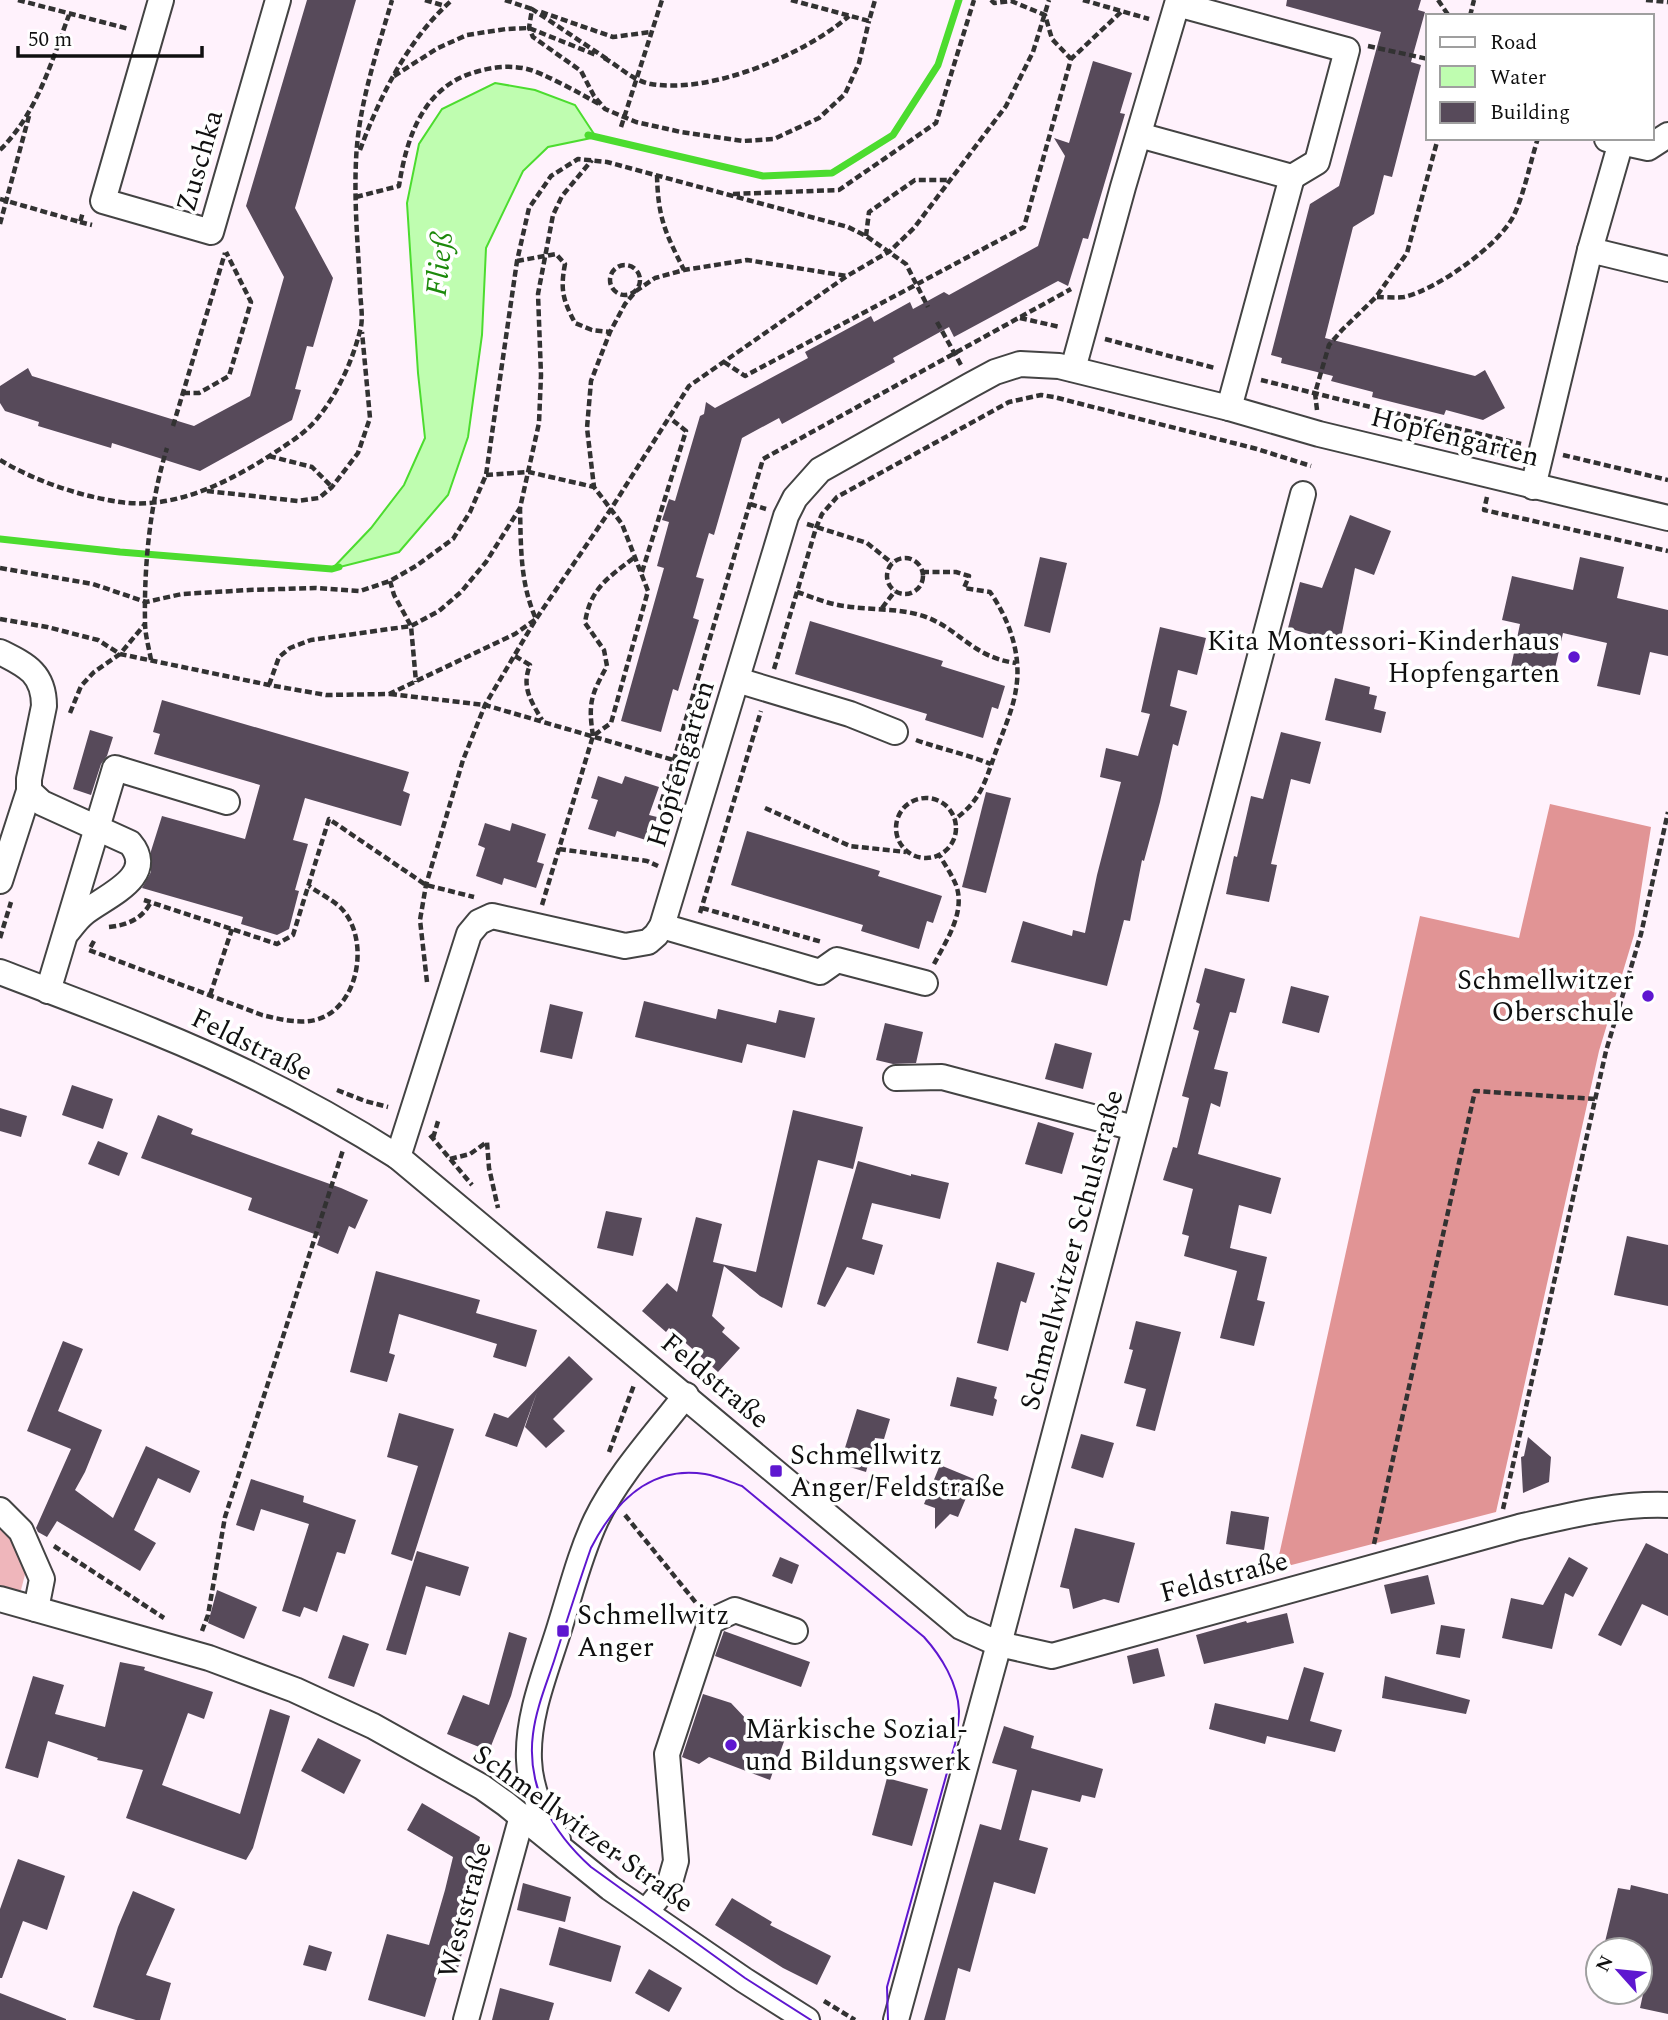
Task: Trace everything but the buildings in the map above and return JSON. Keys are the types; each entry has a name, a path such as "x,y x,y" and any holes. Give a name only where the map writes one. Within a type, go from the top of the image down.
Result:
{"street":[{"name":"Zuschka","path":"161,0 103,201 211,232 278,0"},
{"path":"1073,369 1177,4 1347,50 1317,162 1292,177 1229,408"},
{"path":"1139,135 1292,177"},
{"path":"1533,487 1614,140 1648,148 1668,135"},
{"path":"1590,250 1668,269"},
{"name":"Hopfengarten","path":"662,926 786,516 795,498 820,470 995,372 1020,364 1073,369 1229,408 1319,434 1668,518"},
{"name":"Schmellwitzer Schulstraße","path":"895,2020 999,1644 1303,494"},
{"path":"0,652 34,672 44,694 30,769 29,791 0,881"},
{"path":"737,680 850,714 895,732"},
{"path":"48,991 115,768 228,802"},
{"path":"29,791 42,803 130,843 137,851 138,864 132,879 122,890 82,915 65,934"},
{"path":"398,1157 469,934 479,922 492,916 625,946 648,942 662,926 820,972 837,960 925,983"},
{"name":"Feldstraße","path":"0,972 156,1032 233,1066 353,1128 398,1157 961,1627 999,1644 1052,1656 1497,1533 1585,1512 1652,1504 1668,1505"},
{"path":"896,1078 942,1077 1134,1128"},
{"path":"569,1854 547,1825 529,1762 530,1734 536,1705 596,1519 628,1470 686,1395"},
{"path":"0,1510 21,1531 42,1579 36,1609"},
{"name":"Schmellwitzer Straße","path":"0,1599 193,1654 295,1690 373,1726 482,1787 610,1888 807,2020"},
{"path":"646,1912 670,1882 676,1861 667,1755 711,1621 735,1611 795,1630"},
{"name":"Weststraße","path":"466,2020 522,1816"}],"path":[{"path":"18,0 137,31"},
{"path":"205,491 298,501 319,498 332,487 358,453 370,418 361,328 356,160 363,105 392,0"},
{"path":"425,0 445,6"},
{"path":"356,160 375,110 394,76 420,35 452,0"},
{"path":"505,0 612,37 651,32"},
{"path":"621,127 662,0"},
{"path":"791,0 869,21"},
{"path":"356,197 399,186 411,137 429,103 446,84 463,75 488,68 510,66 529,69 587,97 605,109 681,132 743,141 774,139 819,118 845,94 859,63 875,0"},
{"path":"729,194 839,190 936,123 974,0"},
{"path":"991,0 994,3 1011,1 1045,15"},
{"path":"427,985 420,920 426,885 463,760 485,705 536,619 611,509 689,386 847,276 890,251 914,228 1006,106 1033,52 1049,0"},
{"path":"1083,0 1171,26"},
{"path":"1646,0 1668,2"},
{"path":"532,9 529,28 533,37 580,71 605,109"},
{"path":"532,9 637,80 650,84 678,85 711,82 802,49 849,16"},
{"path":"724,362 745,376 1024,227 1071,59 1122,11"},
{"path":"0,223 31,111 69,15"},
{"path":"1045,15 1052,39 1071,59"},
{"path":"394,76 438,48 467,35 529,28 607,59"},
{"path":"1347,50 1369,45 1426,58"},
{"path":"0,150 14,136 31,111"},
{"path":"1315,393 1329,345 1376,297 1407,253 1437,140"},
{"path":"1376,297 1402,297 1443,281 1497,236 1513,217 1537,140"},
{"path":"607,162 611,154"},
{"path":"0,568 93,584 146,602 182,594 249,590 315,588 360,591 390,581 416,566 453,539 470,512 486,475 517,261 529,208 551,176 578,159 607,162 848,227 890,251 906,264 928,306"},
{"path":"536,619 526,597 520,508 538,423 541,375 538,294 553,215 562,197 593,159"},
{"path":"657,175 658,206 665,230 684,270"},
{"path":"866,236 869,212 915,180 951,180"},
{"path":"80,222 92,225"},
{"path":"183,393 199,393 229,376 244,327 251,302 225,251"},
{"path":"517,261 556,254 565,264 562,283 564,302 575,323 592,330 610,332"},
{"path":"593,736 611,723 648,591 622,524 594,487 587,428 591,381 610,332 625,304 636,291 640,280 636,269 629,264 620,265 610,277 613,291 627,295 636,291 654,278 684,270 747,260 847,276"},
{"path":"1020,318 1668,480"},
{"path":"0,460 25,475 121,502 153,501 205,491 249,469 297,438 314,423 329,403 349,362 361,328"},
{"path":"694,934 816,528 822,514 837,497 1009,402 1041,395 1257,449 1311,466"},
{"path":"642,573 686,431 670,418"},
{"path":"151,660 145,625 150,533 153,501 167,448"},
{"path":"269,456 312,467 332,487"},
{"path":"486,475 529,472 594,487"},
{"path":"269,685 279,657 290,648 311,640 411,626 439,611 461,593 486,562 520,508"},
{"path":"816,528 867,543 892,563"},
{"path":"539,913 593,736 590,713 593,691 607,666 604,650 585,623 588,605 603,582 635,557"},
{"path":"900,559 911,559 920,566 922,572 922,583 914,592 895,592 887,579 892,563 900,559"},
{"path":"922,572 956,572 969,576 964,588 990,592 1001,607 1011,630 1016,663 1016,688 982,790 971,808 955,819"},
{"path":"390,581 394,595 411,626 416,682"},
{"path":"797,592 841,606 922,616 941,624 983,655 1016,663"},
{"path":"881,609 895,592"},
{"path":"0,619 98,640 120,654 269,685 326,695 389,694 485,705 710,772"},
{"path":"389,694 515,634 536,619"},
{"path":"120,654 145,625"},
{"path":"515,656 530,664 525,685 543,721"},
{"path":"895,732 991,764"},
{"path":"765,808 850,846 906,852 925,859 940,856 952,845 956,831 955,819 948,808 936,799 924,798 906,805 896,822 898,841 906,852"},
{"path":"660,807 679,822"},
{"path":"1497,1533 1606,1051 1641,934 1668,812"},
{"path":"122,890 150,902 277,944 293,935 329,819 426,885 476,897"},
{"path":"559,849 647,861 666,869"},
{"path":"925,983 956,919 958,907 956,885 940,856"},
{"path":"150,902 146,911 130,923 102,929 89,950 262,1015 290,1021 316,1020 331,1013 345,1000 357,968 358,948 349,919 340,908 309,886"},
{"path":"702,908 832,944 837,960"},
{"path":"210,995 232,929"},
{"path":"1368,1568 1475,1091 1595,1099"},
{"path":"410,1118 433,1138 477,1191"},
{"path":"450,1159 470,1154 487,1142 489,1168 499,1212 493,1207"},
{"path":"193,1654 208,1615 225,1517 344,1147"},
{"path":"605,1464 638,1377"},
{"path":"622,1512 711,1621"}],"shaded area":[{"path":"1550,804 1651,827 1634,935 1599,1051 1496,1512 1276,1569 1420,916 1519,938"},
{"path":"0,1528 11,1534 28,1563 21,1590 10,1592 0,1589"}],"water":[{"path":"495,83 535,90 575,105 596,137 548,147 523,171 486,248 482,335 468,437 448,495 399,552 332,569 371,528 404,485 425,438 407,203 419,144 442,109"}],"waterway":[{"name":"Fließ","path":"588,135 763,176 832,173 893,135 938,65 959,0"},
{"name":"Fließ","path":"0,539 120,552 332,569 339,567"}],"tram line":[{"path":"811,2020 745,1978 591,1867 577,1854 554,1824 538,1790 532,1754 536,1715 591,1548 623,1502 636,1491 667,1475 705,1474 742,1486 924,1637 952,1680 959,1711 955,1744 887,1987 888,2020"}],"place":[{"name":"Kita Montessori-Kinderhaus Hopfengarten","path":"1574,657"},
{"name":"Schmellwitzer Oberschule","path":"1648,996"},
{"name":"Schmellwitz Anger/Feldstraße","path":"776,1471"},
{"name":"Schmellwitz Anger","path":"563,1631"},
{"name":"Märkische Sozial- und Bildungswerk","path":"731,1745"}]}
